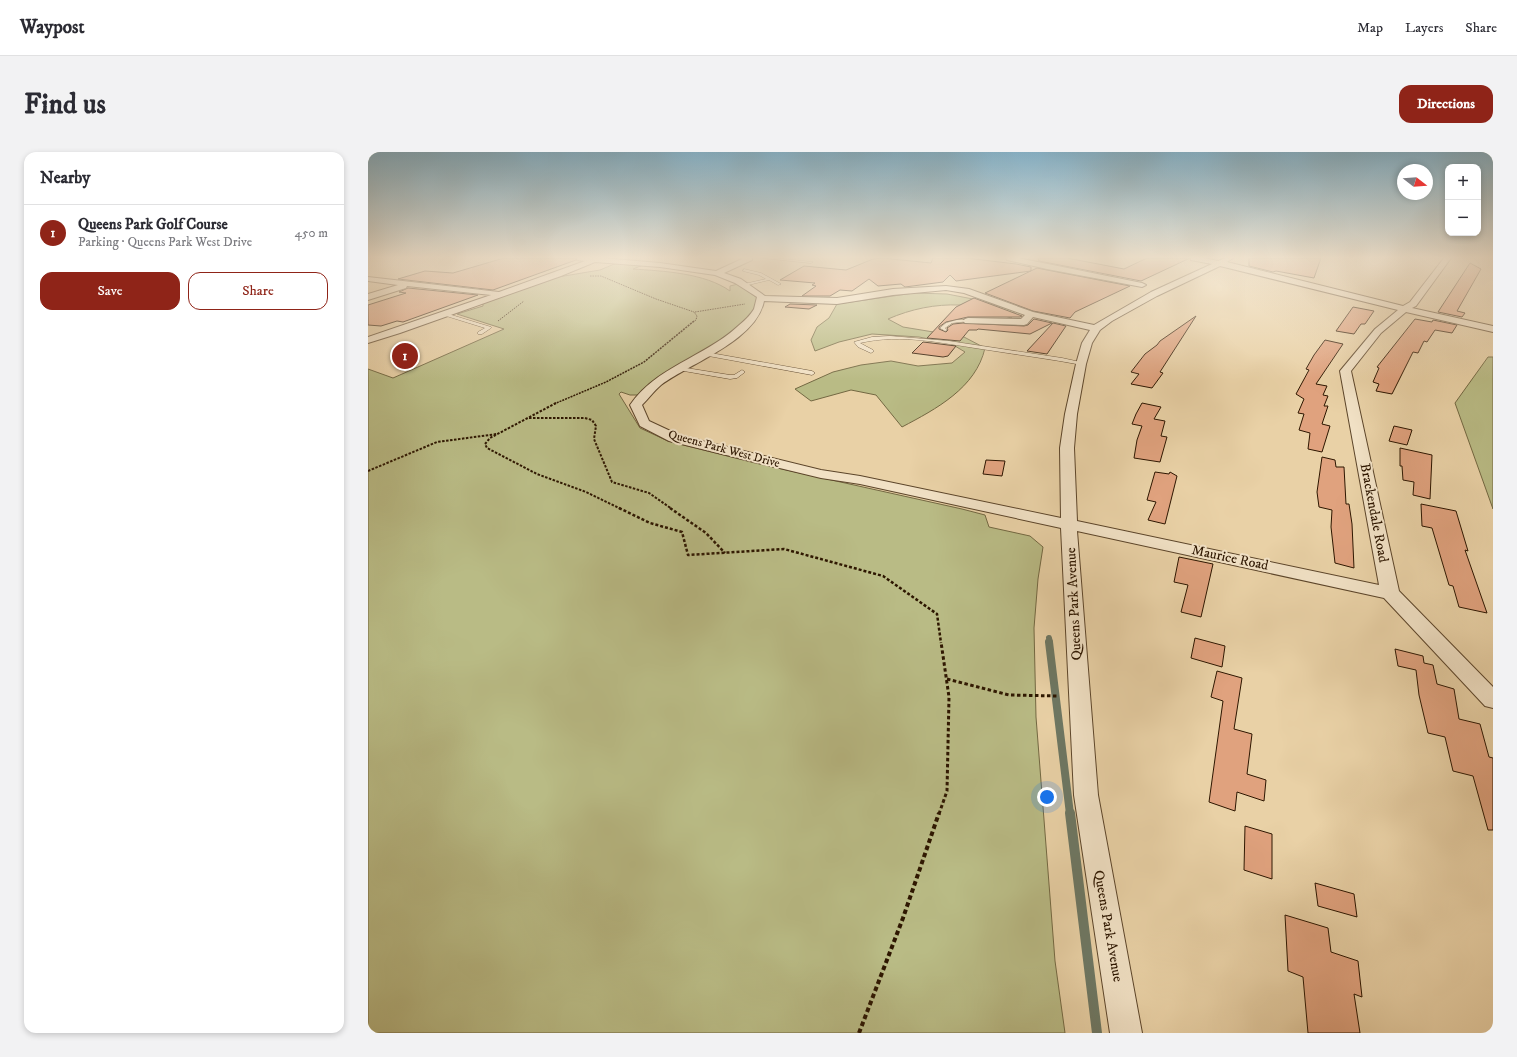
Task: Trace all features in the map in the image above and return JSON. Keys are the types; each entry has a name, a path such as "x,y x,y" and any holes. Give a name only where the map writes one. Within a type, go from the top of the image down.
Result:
{"street":[{"path":"368,340 487,299"},
{"path":"761,300 838,301 850,299"},
{"path":"989,299 1031,314 1096,328"},
{"name":"Queens Park Avenue","path":"1126,1033 1086,795 1067,448 1071,414 1087,343 1096,328 1138,299"},
{"path":"1366,299 1493,329"},
{"path":"1404,309 1413,304 1417,299"},
{"name":"Queens Park West Drive","path":"761,300 756,316 726,341 657,383 636,405 644,423 674,438 821,474 860,480 1070,524"},
{"name":"Brackendale Road","path":"1390,593 1345,370 1378,331 1404,309"},
{"path":"968,321 1024,322 1031,314"},
{"name":"Maurice Road","path":"1070,524 1390,593"},
{"path":"1390,593 1493,700"}],"lane":[{"path":"446,314 487,327 489,329 480,333"},
{"path":"945,330 942,328 946,323 952,321 968,321"},
{"path":"871,352 860,346 857,342 867,338 891,337 930,340 1082,363"},
{"path":"704,354 812,372"},
{"path":"680,369 730,378 735,377 742,372"}],"path":[{"path":"487,327 505,318 518,305 528,299"},
{"path":"656,299 694,312 761,300"},
{"path":"694,312 697,316 696,320 644,362 606,382 564,399 490,438 485,444 487,448 537,474 586,492 650,523 682,532 688,555 784,549 883,576 937,614 949,697 947,791 903,918 859,1033"},
{"path":"528,418 585,418 592,420 596,426 594,439 612,482 649,493 706,533 725,553"},
{"path":"368,471 437,442 500,433"},
{"path":"947,680 1009,695 1080,696"}],"green space":[{"path":"757,299 754,312 723,340 640,395 630,395 621,392 619,394 640,428 668,441 755,463 985,515 989,527 1030,536 1043,547 1038,579 1034,628 1036,717 1055,961 1065,1033 368,1033 368,369 393,378 504,329 457,314 483,306 483,300"},
{"path":"871,299 973,299 1015,311 1011,318 973,307 941,305 905,312 888,319 903,327 964,337 985,348 973,375 964,386 941,405 902,427 876,395 851,390 811,401 795,389 833,372 861,365 891,361 918,366 952,363 965,352 950,343 919,337 872,334 839,342 815,351 811,340 817,327 829,318 837,304"},
{"path":"1488,357 1493,357 1493,509 1455,403"}],"building":[{"path":"387,299 467,299 403,322 397,321 381,326 368,325 368,305"},
{"path":"972,299 977,299 1022,316 968,317 946,322 939,327 939,329 946,332 948,330 947,328 953,324 963,323 1024,326 1028,325 1034,319 1052,323 1030,334 978,329 969,330 960,341 927,338 956,307"},
{"path":"1001,299 1102,299 1075,312 1070,318 1033,311"},
{"path":"1446,299 1464,299 1457,311 1465,313 1462,317 1438,312"},
{"path":"790,304 817,305 809,309 785,307"},
{"path":"1353,307 1374,311 1365,324 1361,324 1354,334 1336,331"},
{"path":"1196,316 1160,372 1163,373 1152,388 1131,384 1139,374 1131,372 1145,354 1160,341"},
{"path":"1415,319 1432,322 1433,320 1457,325 1452,333 1435,330 1427,342 1424,341 1418,353 1413,352 1392,394 1376,391 1379,384 1373,382 1379,368 1377,367"},
{"path":"1053,323 1066,326 1047,354 1027,351"},
{"path":"1325,340 1343,344 1316,384 1327,386 1323,395 1328,396 1324,406 1328,406 1322,424 1330,426 1322,452 1308,449 1310,433 1299,430 1304,414 1298,413 1304,399 1296,394 1309,370 1306,369"},
{"path":"923,342 956,346 948,356 943,357 912,353"},
{"path":"1142,403 1161,407 1154,419 1165,421 1161,436 1167,437 1160,462 1134,458 1137,440 1142,426 1132,424"},
{"path":"1394,426 1412,430 1407,445 1389,441"},
{"path":"1400,448 1432,455 1430,499 1413,495 1414,482 1403,480 1402,466 1400,466"},
{"path":"1322,457 1335,460 1336,467 1344,467 1346,504 1349,504 1352,524 1354,568 1335,563 1331,527 1332,510 1319,507 1317,492"},
{"path":"986,460 1005,461 1002,476 983,474"},
{"path":"1155,472 1169,474 1170,472 1177,476 1165,524 1148,520 1156,502 1147,500"},
{"path":"1421,504 1456,511 1468,551 1465,550 1487,613 1459,607 1453,586 1449,585 1432,528 1422,526"},
{"path":"1179,557 1213,564 1201,617 1181,612 1188,585 1174,582"},
{"path":"1195,638 1225,646 1222,667 1191,658"},
{"path":"1395,649 1423,656 1424,663 1433,665 1437,684 1454,689 1459,719 1480,724 1489,757 1493,758 1493,830 1488,830 1473,776 1453,771 1445,737 1428,733 1419,695 1416,670 1398,666"},
{"path":"1217,671 1242,678 1234,729 1252,734 1247,774 1266,780 1264,801 1237,792 1235,811 1209,802 1223,701 1211,697"},
{"path":"1245,826 1272,834 1272,879 1244,870"},
{"path":"1315,883 1354,894 1357,917 1318,906"},
{"path":"1285,915 1328,928 1331,952 1358,961 1362,997 1354,994 1360,1033 1308,1033 1303,977 1288,971"}],"waterway":[{"path":"1049,638 1050,643"},
{"path":"1049,642 1070,814"},
{"path":"1070,813 1097,1033"}],"place":[{"name":"Queens Park Golf Course","path":"405,356"}]}
